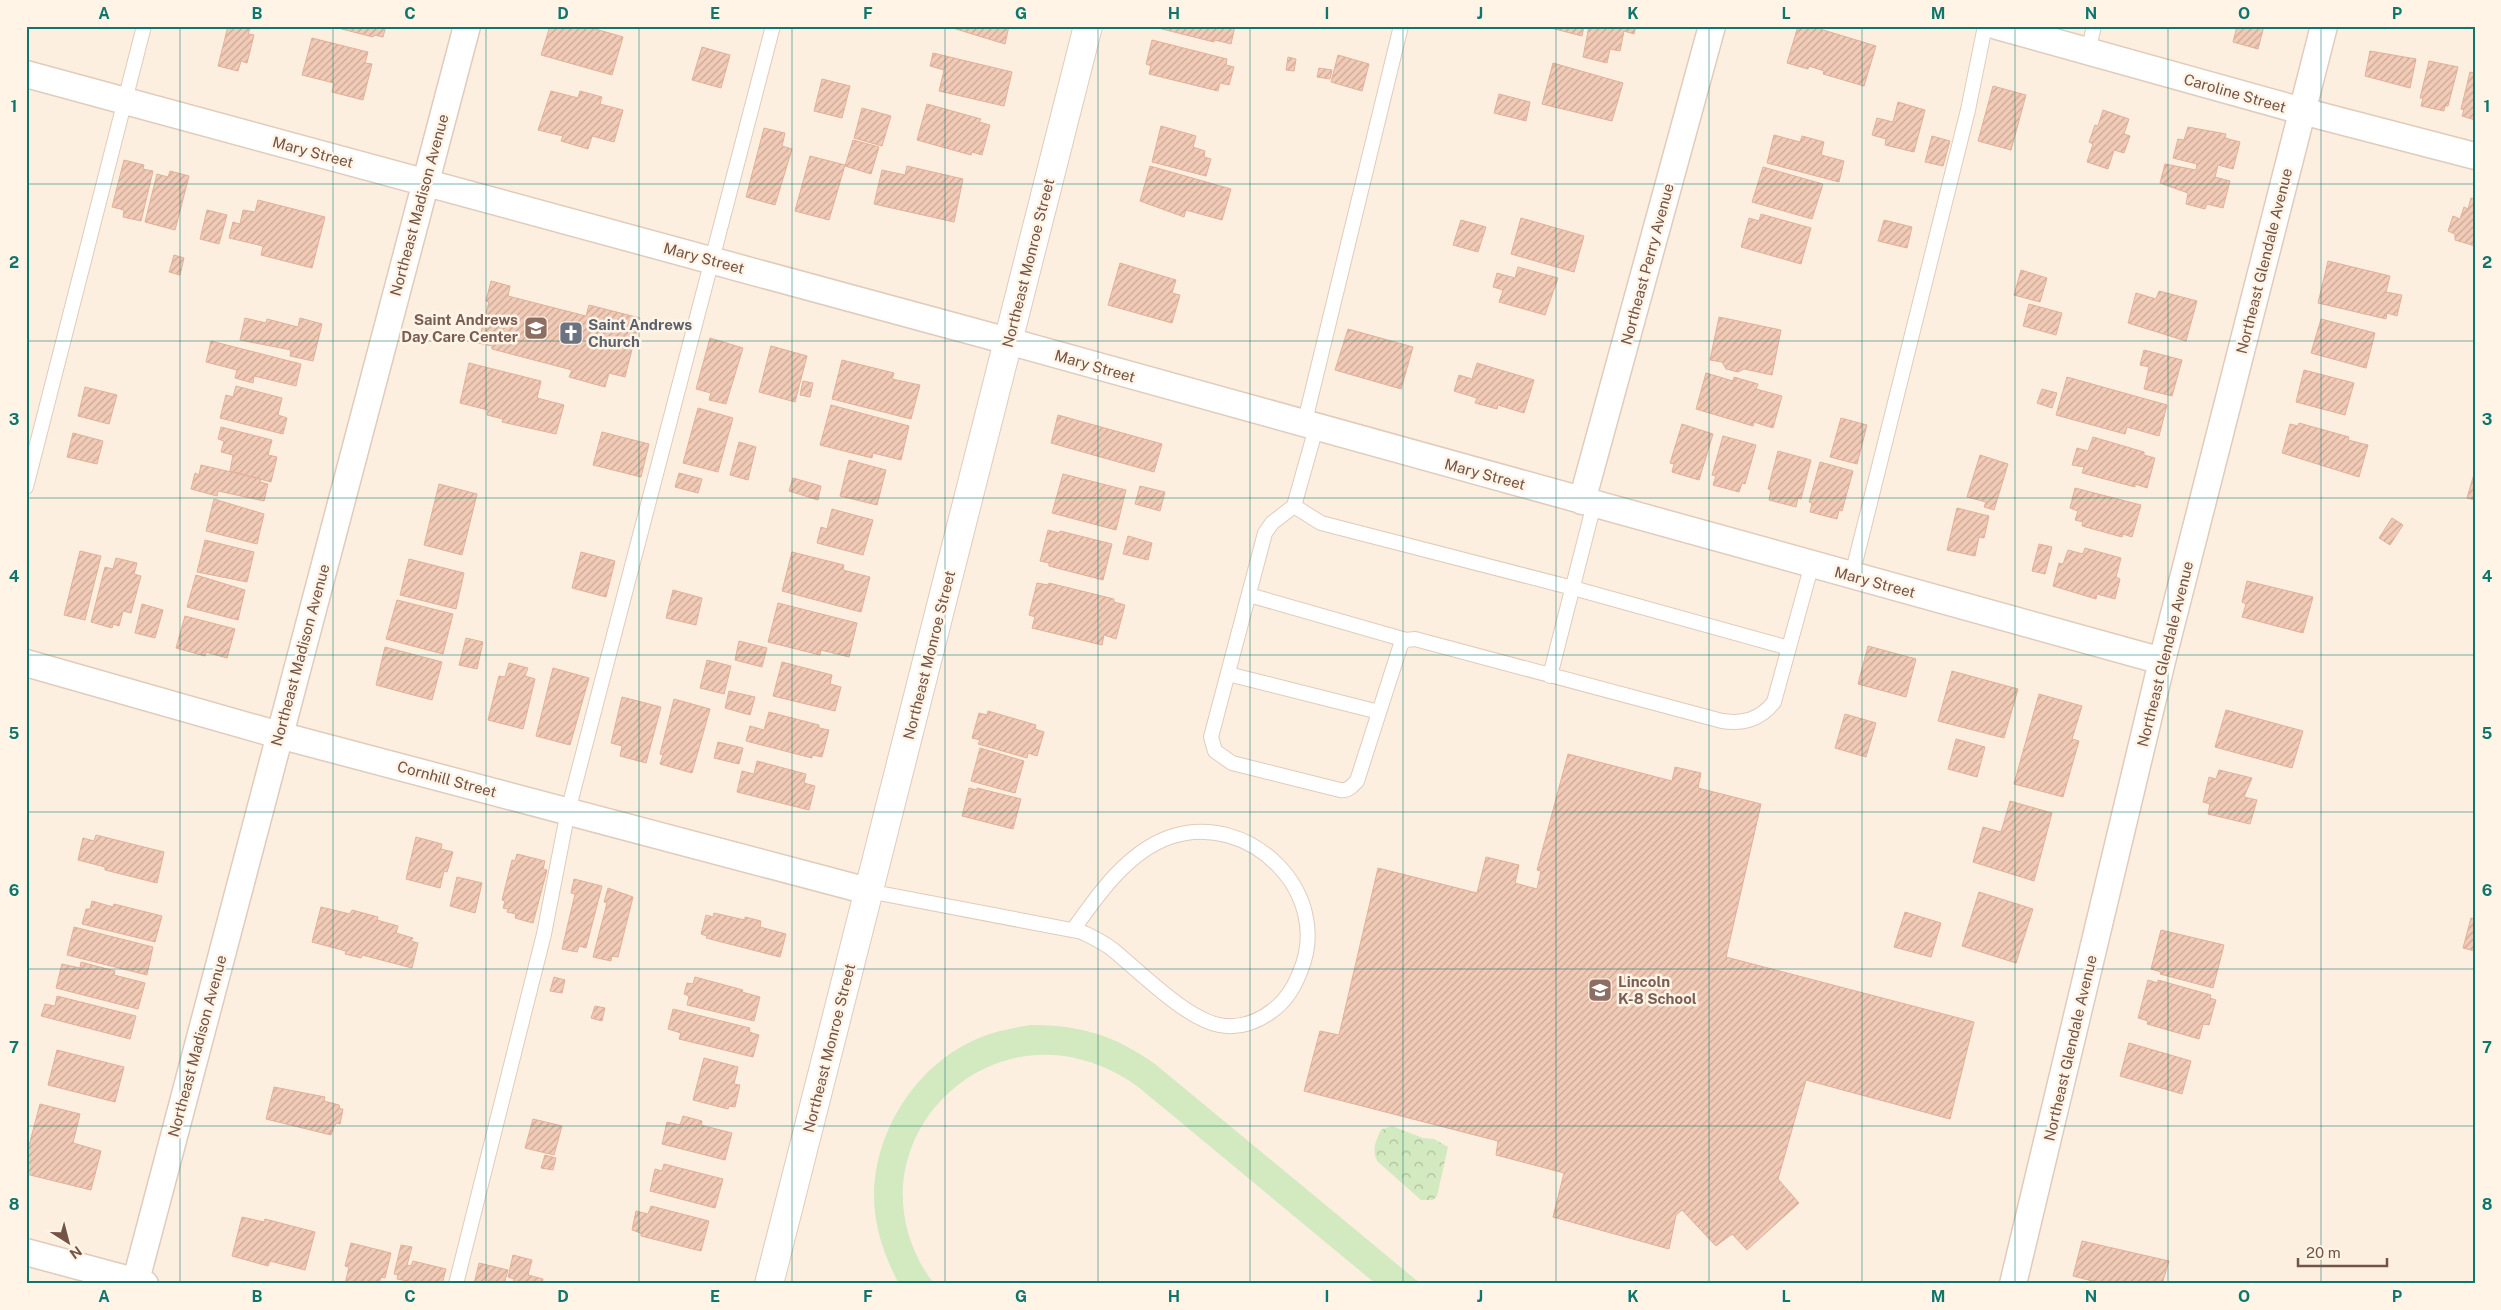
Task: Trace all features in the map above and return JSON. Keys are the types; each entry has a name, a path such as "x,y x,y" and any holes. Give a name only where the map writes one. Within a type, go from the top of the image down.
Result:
{"street":[{"name":"Northeast Madison Avenue","path":"139,1283 279,735 467,26"},
{"name":"Northeast Monroe Street","path":"769,1284 1088,26"},
{"name":"Northeast Perry Avenue","path":"1588,503 1712,26"},
{"name":"Caroline Street","path":"1997,26 2302,111 2475,156"},
{"name":"Northeast Glendale Avenue","path":"2013,1284 2162,661 2324,26"},
{"name":"Mary Street","path":"26,74 1008,341 1310,427 2162,661"},
{"name":"Cornhill Street","path":"26,663 279,735 868,891"},
{"path":"26,1252 139,1283"}],"lane":[{"path":"26,487 144,26"},
{"path":"456,1284 544,934 568,811 773,26"},
{"path":"1401,26 1310,427 1294,506 1272,523 1265,533 1211,737 1215,751 1232,763 1346,790 1357,781 1398,650 1406,640"},
{"path":"1852,575 1968,110 1985,26"},
{"path":"2088,52 2094,26"},
{"path":"1550,676 1573,588 1588,503"},
{"path":"1294,506 1321,524 1573,588 1789,648"},
{"path":"1248,595 1406,640 1415,639 1722,721 1737,723 1759,716 1774,702 1812,564"},
{"path":"1228,674 1379,712"},
{"path":"868,891 1082,932 1110,947 1143,976 1200,1019 1234,1027 1247,1025 1277,1007 1293,989 1309,946 1308,919 1302,902 1292,882 1280,866 1266,853 1244,841 1224,834 1193,832 1168,837 1133,859 1098,894 1073,930"}],"green space":[{"path":"1030,1025 1048,1025 1081,1030 1111,1039 1140,1054 1155,1064 1421,1284 1376,1284 1137,1086 1083,1060 1031,1055 984,1069 944,1097 917,1136 903,1182 908,1233 934,1284 899,1284 887,1258 878,1231 874,1185 887,1133 899,1108 915,1086 955,1050 991,1033"},
{"path":"1392,1126 1423,1138 1434,1139 1448,1147 1437,1196 1433,1200 1421,1200 1377,1161 1374,1149 1377,1138 1381,1130"}],"building":[{"path":"228,26 251,26 248,34 254,35 247,63 241,61 238,71 218,66"},
{"path":"330,26 386,26 383,37 374,35 373,37"},
{"path":"550,26 585,26 623,37 612,75 541,55"},
{"path":"946,26 1009,26 1005,44"},
{"path":"1150,26 1235,26 1231,44 1215,40 1214,42"},
{"path":"1551,26 1584,26 1582,36 1551,28"},
{"path":"1589,26 1636,26 1634,34 1624,31 1620,51 1610,49 1607,63 1583,57"},
{"path":"1798,26 1821,26 1820,29 1876,46 1864,86 1823,74 1824,71 1809,66 1808,69 1787,63"},
{"path":"2237,26 2264,26 2258,49 2233,42"},
{"path":"312,38 368,52 365,63 372,64 363,100 332,92 334,83 302,75"},
{"path":"1152,40 1227,59 1226,65 1234,67 1229,85 1220,83 1218,91 1149,74 1151,66 1146,64"},
{"path":"702,47 730,55 721,88 692,80"},
{"path":"2370,51 2416,59 2410,88 2365,76"},
{"path":"933,53 1012,72 1004,106 939,91 944,70 930,66"},
{"path":"1338,55 1369,64 1362,91 1331,82"},
{"path":"1288,57 1296,59 1294,71 1286,70"},
{"path":"2429,61 2458,67 2448,106 2445,106 2444,111 2421,106 2423,98 2420,98"},
{"path":"1553,63 1623,83 1612,121 1542,104"},
{"path":"1319,68 1332,70 1330,79 1317,77"},
{"path":"2470,72 2475,73 2475,120 2462,116 2464,110 2461,109"},
{"path":"822,79 850,86 842,118 814,111"},
{"path":"1993,86 2026,95 2011,150 1978,141"},
{"path":"551,91 578,98 580,91 602,97 600,104 623,110 614,142 592,136 588,149 561,141 563,136 538,130"},
{"path":"1499,94 1530,102 1526,121 1494,113"},
{"path":"1898,102 1925,110 1914,152 1885,145 1886,139 1872,135 1877,118 1893,122"},
{"path":"927,104 981,119 979,122 990,125 982,155 972,152 971,155 917,140"},
{"path":"862,108 891,116 882,146 854,138"},
{"path":"2103,110 2129,119 2124,134 2130,136 2124,153 2114,150 2108,169 2087,162 2093,144 2089,142 2095,125 2098,126"},
{"path":"1161,126 1196,136 1193,147 1205,151 1204,157 1211,159 1206,176 1152,162"},
{"path":"2188,127 2226,134 2225,138 2240,142 2233,169 2218,165 2215,177 2230,181 2223,208 2207,204 2205,209 2186,204 2188,193 2160,183 2165,164 2196,170 2197,164 2173,158 2178,139 2184,140"},
{"path":"764,128 785,133 782,146 792,149 775,205 746,197"},
{"path":"1774,135 1800,142 1802,136 1824,142 1821,155 1844,161 1839,182 1767,163"},
{"path":"1932,136 1950,141 1943,166 1925,162"},
{"path":"853,140 879,147 871,174 845,166"},
{"path":"810,156 845,165 829,220 795,211"},
{"path":"124,160 144,165 143,169 153,171 141,221 123,217 124,210 112,207"},
{"path":"907,166 963,179 954,222 874,204 882,170 905,175"},
{"path":"1150,166 1231,189 1222,220 1186,210 1184,217 1140,201"},
{"path":"1763,167 1823,184 1812,219 1752,202"},
{"path":"170,171 189,176 175,230 145,222 157,174 168,177"},
{"path":"2471,198 2475,199 2475,246 2455,240 2455,234 2448,231 2453,216 2460,219 2464,207 2468,209"},
{"path":"258,200 325,217 312,268 261,255 263,246 229,238 233,222 240,224 243,210 255,212"},
{"path":"207,210 227,215 219,244 200,239"},
{"path":"1761,214 1811,228 1801,264 1741,247 1749,218 1759,221"},
{"path":"1521,218 1584,236 1574,272 1511,254"},
{"path":"1461,220 1486,227 1478,252 1453,245"},
{"path":"1884,220 1912,227 1907,248 1878,241"},
{"path":"174,255 184,258 180,275 169,272"},
{"path":"2328,261 2390,276 2386,292 2402,295 2397,316 2387,313 2386,319 2318,303"},
{"path":"1120,263 1176,280 1172,293 1180,295 1172,323 1108,305"},
{"path":"1518,267 1558,278 1545,315 1499,302 1503,290 1493,287 1497,273 1515,278"},
{"path":"2021,270 2047,278 2040,302 2014,295"},
{"path":"491,281 510,286 508,296 586,316 589,305 640,318 625,377 609,373 605,387 569,377 572,370 492,349 492,346 478,343 489,302 486,301"},
{"path":"2159,291 2197,301 2186,341 2128,323 2136,293 2156,299"},
{"path":"2029,304 2062,313 2056,335 2023,326"},
{"path":"1719,317 1781,330 1772,375 1744,369 1738,372 1726,369 1722,362 1710,360"},
{"path":"245,318 266,323 267,319 298,327 300,318 322,324 313,361 290,356 291,350 240,340"},
{"path":"2321,319 2375,333 2366,368 2311,353"},
{"path":"1348,329 1413,347 1401,389 1335,370"},
{"path":"710,338 743,348 726,404 709,400 711,393 696,389"},
{"path":"211,341 301,364 296,386 254,376 253,383 235,378 237,370 206,362"},
{"path":"771,346 807,356 795,402 759,392"},
{"path":"2144,350 2182,360 2172,396 2144,389 2149,367 2140,365"},
{"path":"842,360 894,373 892,379 920,385 911,419 832,399"},
{"path":"469,363 541,381 537,398 564,405 556,434 502,422 503,419 487,415 488,410 460,403"},
{"path":"1477,363 1534,380 1524,413 1498,405 1497,409 1475,403 1477,398 1454,391 1459,375 1472,379"},
{"path":"2304,370 2354,383 2345,415 2296,402"},
{"path":"1706,373 1733,381 1734,377 1758,384 1756,389 1782,396 1773,428 1754,422 1753,426 1696,409"},
{"path":"2067,377 2167,405 2159,436 2127,427 2125,434 2056,415"},
{"path":"803,381 813,383 810,397 800,395"},
{"path":"236,386 282,398 278,415 287,418 283,434 220,418 226,395 233,397"},
{"path":"85,387 117,395 109,424 78,416"},
{"path":"2042,389 2057,393 2052,408 2037,403"},
{"path":"831,405 909,426 901,460 873,453 872,458 820,445"},
{"path":"698,408 733,418 718,472 683,463"},
{"path":"1058,415 1162,444 1154,472 1051,443"},
{"path":"1841,418 1867,425 1857,464 1830,457"},
{"path":"2299,423 2349,437 2348,440 2368,445 2359,477 2282,453 2290,424 2298,426"},
{"path":"1682,424 1713,434 1699,480 1672,472 1674,464 1670,463"},
{"path":"221,427 272,440 268,455 277,457 271,482 230,471 233,455 221,452 224,441 218,439"},
{"path":"602,432 649,444 641,477 593,465"},
{"path":"73,433 103,441 97,464 67,457"},
{"path":"1723,436 1756,445 1745,484 1742,483 1739,492 1713,485 1716,476 1712,475"},
{"path":"2093,437 2144,452 2144,455 2155,458 2147,488 2135,484 2135,487 2082,473 2084,467 2072,465 2077,448 2088,451"},
{"path":"739,442 756,447 748,480 730,475"},
{"path":"1778,451 1811,460 1801,499 1798,498 1796,507 1769,500 1771,490 1768,489"},
{"path":"1980,455 2008,464 1994,510 1984,507 1986,502 1967,497"},
{"path":"849,460 886,470 877,505 840,496"},
{"path":"1820,462 1853,471 1842,511 1839,510 1837,519 1810,512 1812,503 1809,502"},
{"path":"201,465 261,479 260,482 268,484 264,501 218,491 217,496 191,489 195,473 199,475"},
{"path":"679,473 702,479 698,493 675,487"},
{"path":"1063,474 1126,490 1116,530 1052,513"},
{"path":"2475,474 2475,500 2467,498"},
{"path":"793,478 821,486 818,500 789,491"},
{"path":"439,484 477,494 462,555 424,545"},
{"path":"1140,486 1165,492 1160,511 1135,504"},
{"path":"2075,488 2141,505 2132,537 2123,534 2122,537 2082,526 2083,522 2075,520 2078,511 2070,508"},
{"path":"214,499 264,514 257,544 206,531"},
{"path":"1957,508 1989,516 1984,538 1979,537 1975,556 1947,550"},
{"path":"832,509 873,520 863,555 817,543 821,527 827,529"},
{"path":"2392,518 2403,525 2390,545 2379,538"},
{"path":"1048,530 1059,533 1060,531 1112,544 1103,580 1049,566 1049,563 1040,561"},
{"path":"1128,536 1152,543 1148,560 1123,554"},
{"path":"205,540 254,552 247,582 197,572"},
{"path":"2039,544 2052,547 2045,574 2032,571"},
{"path":"2085,548 2121,558 2116,577 2120,579 2115,599 2097,594 2096,599 2053,586 2059,563 2063,564 2068,550 2083,554"},
{"path":"80,551 101,556 85,620 64,615"},
{"path":"581,552 615,561 606,597 572,588"},
{"path":"792,552 844,565 843,570 870,577 861,612 782,591"},
{"path":"116,558 137,563 134,574 141,576 131,613 123,611 119,626 113,624 112,628 91,622 105,567 113,569"},
{"path":"409,559 464,573 456,609 400,595"},
{"path":"196,575 245,590 238,620 187,607"},
{"path":"2247,581 2313,597 2303,633 2242,617 2246,604 2242,602"},
{"path":"1037,583 1048,585 1049,583 1114,599 1114,602 1125,605 1116,639 1104,635 1102,645 1032,628 1035,617 1029,615"},
{"path":"673,590 702,598 696,625 666,618"},
{"path":"397,600 453,614 443,654 386,639"},
{"path":"778,603 857,623 849,657 821,650 820,655 768,642"},
{"path":"142,604 163,610 155,638 135,633"},
{"path":"185,616 235,629 227,658 206,652 205,656 176,648"},
{"path":"466,638 483,642 477,669 459,665"},
{"path":"739,641 767,648 762,667 735,660"},
{"path":"1868,646 1916,659 1906,697 1858,684"},
{"path":"385,647 442,662 432,700 376,685"},
{"path":"707,660 731,666 724,694 700,688"},
{"path":"782,662 832,675 830,684 841,687 835,711 773,696"},
{"path":"509,663 528,668 525,676 535,679 523,729 488,720 499,676 505,677"},
{"path":"553,668 589,678 570,745 536,736"},
{"path":"1952,671 2018,689 2004,738 1938,721"},
{"path":"729,691 755,697 750,715 725,708"},
{"path":"2039,694 2082,706 2072,739 2079,741 2063,797 2014,784"},
{"path":"622,697 661,707 646,763 620,756 622,746 611,743"},
{"path":"674,699 710,709 692,773 660,764 663,755 660,754"},
{"path":"2226,710 2303,731 2292,768 2215,747"},
{"path":"988,711 1036,725 1035,729 1044,732 1037,756 1028,753 1027,758 978,744 980,740 972,738 979,713 987,715"},
{"path":"769,712 819,725 819,728 829,730 822,757 812,755 812,758 746,741 750,726 764,730"},
{"path":"1845,714 1876,723 1866,757 1835,748"},
{"path":"1956,739 1985,747 1977,777 1948,769"},
{"path":"718,742 743,748 739,764 714,758"},
{"path":"980,748 1024,761 1015,793 971,781"},
{"name":"Lincoln K-8 School","path":"1568,754 1672,781 1675,767 1701,773 1698,788 1761,804 1726,957 1974,1022 1950,1119 1806,1080 1778,1179 1799,1203 1747,1250 1732,1234 1716,1246 1682,1210 1676,1215 1669,1249 1553,1217 1564,1173 1496,1155 1498,1141 1304,1091 1320,1031 1339,1035 1378,868 1477,893 1486,857 1519,865 1515,883 1537,889 1541,871 1537,870"},
{"path":"757,761 806,774 804,783 815,786 809,810 737,792 742,771 754,774"},
{"path":"2219,770 2252,778 2244,797 2257,800 2250,824 2208,814 2210,804 2203,802 2209,777 2216,779"},
{"path":"969,788 977,790 977,788 1021,799 1013,829 962,816"},
{"path":"2010,801 2052,813 2034,881 1973,862 1983,827 2001,832"},
{"path":"96,835 164,852 157,883 105,870 105,867 78,860 83,838 94,841"},
{"path":"416,837 442,844 441,849 453,852 447,872 444,871 440,888 406,879"},
{"path":"517,854 545,861 543,869 547,870 533,923 515,918 516,914 507,912 508,909 503,908 505,901 502,900 512,860 515,861"},
{"path":"457,877 482,883 475,913 450,906"},
{"path":"574,879 602,886 586,948 579,946 577,952 562,949 575,894 571,893"},
{"path":"608,888 633,897 618,957 612,956 611,961 593,957 607,903 604,902"},
{"path":"1979,892 2033,909 2016,963 1962,946"},
{"path":"92,901 113,907 114,904 162,916 155,942 82,924 86,909 90,909"},
{"path":"321,907 350,914 352,910 378,917 377,920 398,926 396,933 413,938 411,941 418,943 412,968 362,955 361,958 345,954 346,951 312,942"},
{"path":"1905,912 1941,923 1931,957 1894,947"},
{"path":"714,913 745,920 745,917 761,921 760,927 786,934 780,957 706,938 707,936 701,934 706,915 713,917"},
{"path":"2471,918 2475,919 2475,951 2463,948"},
{"path":"74,927 153,947 147,975 67,955"},
{"path":"2161,930 2224,945 2213,988 2160,974 2161,972 2151,969"},
{"path":"81,962 115,971 114,975 145,983 138,1009 56,988 62,964 80,968"},
{"path":"554,977 565,980 562,993 550,991"},
{"path":"695,977 743,990 742,992 760,997 754,1021 687,1005 689,996 684,994 687,983 693,984"},
{"path":"2148,980 2158,983 2158,980 2211,995 2210,998 2216,1000 2209,1025 2203,1024 2199,1039 2147,1024 2148,1021 2138,1018"},
{"path":"57,996 136,1016 130,1039 41,1016 45,1004 55,1006"},
{"path":"595,1006 605,1008 602,1021 591,1018"},
{"path":"673,1009 750,1028 749,1032 759,1035 753,1057 679,1039 681,1033 668,1029"},
{"path":"2129,1043 2191,1061 2182,1094 2120,1076"},
{"path":"57,1050 124,1067 115,1102 48,1085"},
{"path":"704,1058 738,1067 734,1084 740,1085 735,1107 729,1106 728,1109 693,1100"},
{"path":"274,1087 325,1097 324,1101 339,1105 340,1109 343,1109 340,1124 337,1123 334,1126 331,1135 266,1119"},
{"path":"40,1104 80,1114 73,1143 101,1151 91,1190 26,1174 26,1157"},
{"path":"683,1116 702,1121 701,1125 732,1133 725,1160 662,1144 667,1122 680,1125"},
{"path":"533,1119 562,1126 554,1155 525,1148"},
{"path":"545,1155 556,1158 553,1170 541,1168"},
{"path":"664,1164 723,1179 715,1208 650,1191 655,1169 662,1171"},
{"path":"651,1206 709,1221 701,1251 641,1236 641,1233 632,1230 636,1211 648,1214"},
{"path":"242,1217 264,1222 265,1219 315,1232 305,1270 270,1261 268,1266 232,1256"},
{"path":"2082,1241 2169,1261 2162,1284 2104,1284 2073,1276"},
{"path":"351,1243 391,1253 385,1278 381,1277 379,1284 345,1284 349,1267 345,1266"},
{"path":"401,1245 412,1247 407,1265 411,1266 413,1261 446,1269 442,1284 407,1284 408,1281 397,1279 398,1275 394,1274"},
{"path":"513,1255 532,1260 528,1275 543,1279 542,1284 513,1284 514,1279 508,1277"},
{"path":"479,1263 508,1270 504,1284 474,1284"}],"place":[{"name":"Saint Andrews Day Care Center","path":"536,328"},
{"name":"Saint Andrews Church","path":"571,333"},
{"name":"Lincoln K-8 School","path":"1600,990"}]}
